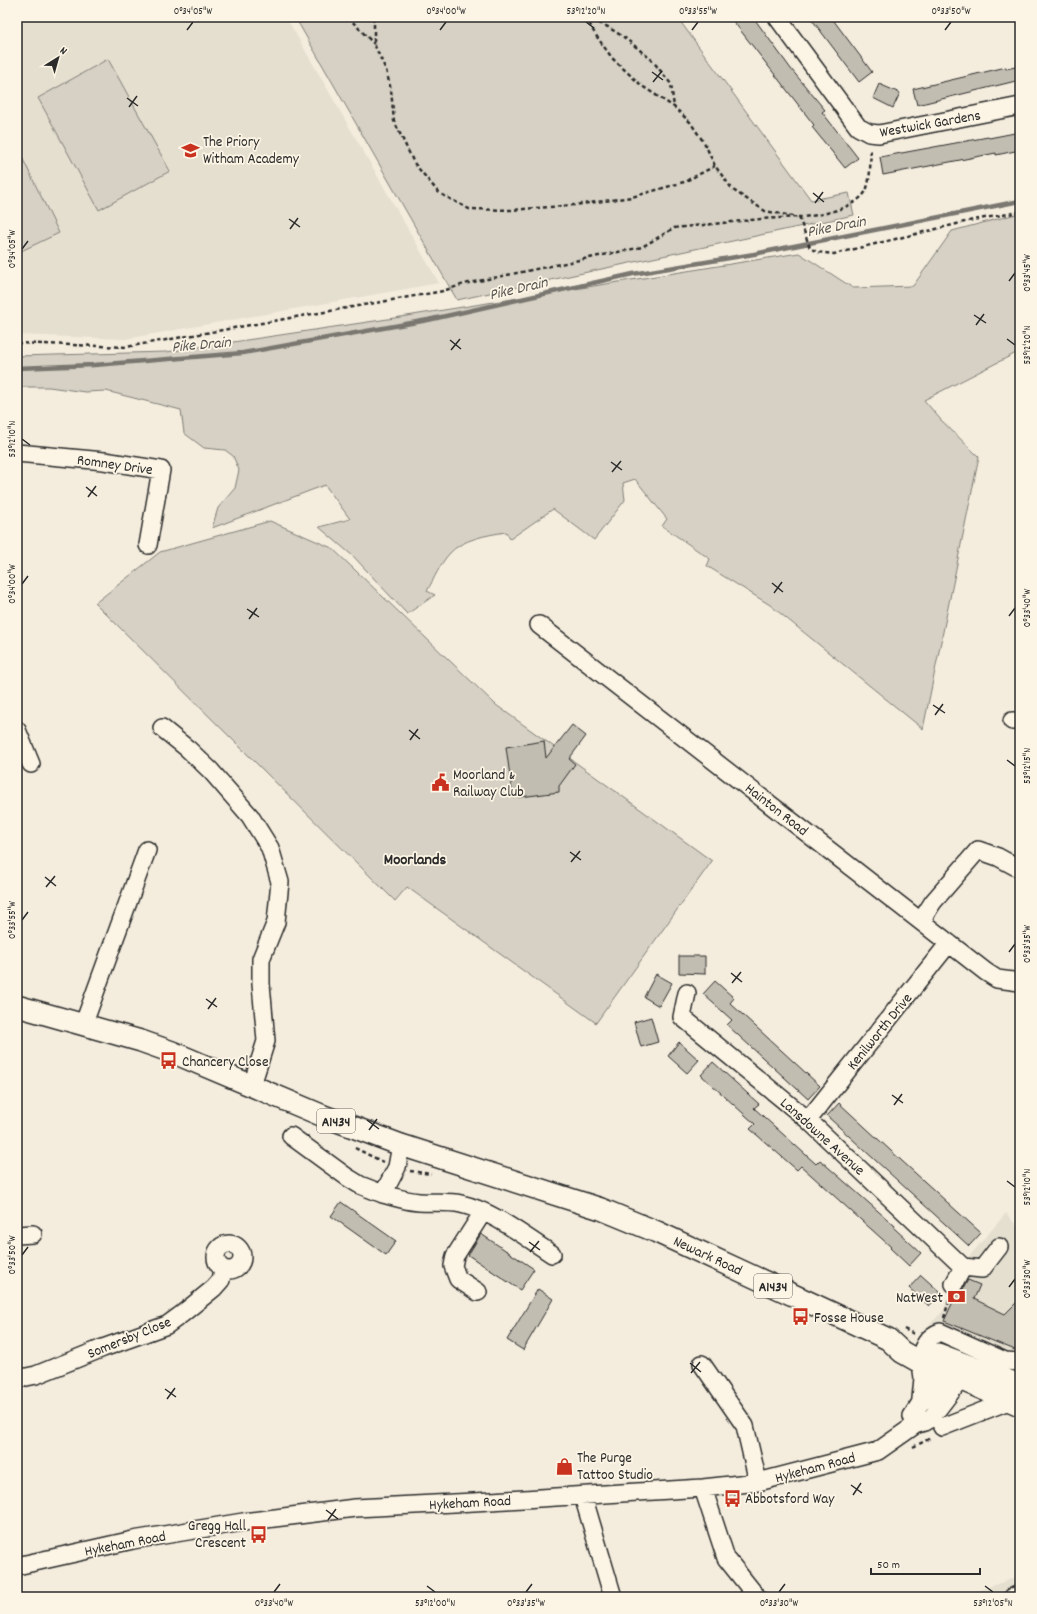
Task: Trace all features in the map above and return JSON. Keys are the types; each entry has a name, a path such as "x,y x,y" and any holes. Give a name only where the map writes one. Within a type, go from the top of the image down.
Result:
{"main road":[{"name":"A1434","path":"17,1006 84,1023 172,1052 321,1115 401,1145"},
{"name":"Newark Road","path":"401,1145 601,1209 657,1232 888,1339 909,1341 921,1357 959,1370 1017,1397"},
{"path":"921,1357 925,1378 923,1399"}],"street":[{"name":"Westwick Gardens","path":"776,17 858,127 869,133 879,134 1020,106"},
{"name":"Romney Drive","path":"17,454 104,461 161,470 148,545"},
{"name":"Hainton Road","path":"539,625 986,972 996,979 1020,982"},
{"path":"162,728 188,749 211,771 250,816 270,848 280,882 276,922 261,959 266,1040 252,1086"},
{"path":"17,730 31,764"},
{"path":"84,1023 146,850"},
{"path":"921,921 933,902 978,850 998,857 1020,869"},
{"name":"Kenilworth Drive","path":"808,1120 949,943"},
{"name":"Lansdowne Avenue","path":"688,993 682,1017 808,1120 963,1267"},
{"path":"291,1136 360,1185 401,1199 418,1202 460,1204 483,1212 552,1254"},
{"path":"383,1194 397,1167 401,1145"},
{"path":"478,1292 458,1279 453,1266 455,1256 483,1212"},
{"path":"954,1284 963,1267 982,1269 999,1247"},
{"name":"Somersby Close","path":"17,1379 36,1375 167,1324 214,1288 221,1280 223,1269"},
{"path":"921,1357 927,1340 940,1332 1005,1361 1020,1362"},
{"path":"702,1364 745,1426 758,1482"},
{"path":"914,1425 912,1416 923,1399 931,1393 937,1385 959,1370"},
{"name":"Hykeham Road","path":"17,1566 133,1540 243,1522 355,1508 583,1496 703,1488 758,1482 878,1450 914,1425 931,1418 959,1370"},
{"path":"942,1427 963,1414 1017,1397"},
{"path":"703,1488 726,1558 757,1597"},
{"path":"583,1496 613,1597"},
{"path":"1013,1597 1020,1594"}],"path":[{"path":"348,17 374,44 386,70 392,90 394,121 414,163 439,193 469,209 511,210 575,205 632,197 684,182 715,166"},
{"path":"374,17 374,44"},
{"path":"586,17 595,34 612,58 642,86 674,107 690,122 705,144 715,166 733,190 765,211 799,217"},
{"path":"586,17 608,27 625,38 652,60 671,84 674,107"},
{"path":"17,343 126,347 443,291 464,284 642,247 674,228 830,213 855,202 867,189 872,136 869,133"},
{"path":"799,217 810,248 817,252 834,254 973,220 1020,212"},
{"path":"408,1170 437,1175"},
{"path":"940,1332 954,1284"}],"shaded area":[{"name":"The Priory Witham Academy","path":"17,17 286,17 439,283 125,339 17,335"},
{"path":"295,17 677,17 811,200 849,193 854,215 457,300"},
{"path":"108,59 170,171 99,210 38,98"},
{"path":"17,147 59,233 17,253"},
{"path":"1020,213 1020,351 924,400 941,420 979,457 923,729 770,605 707,566 710,559 662,526 667,519 635,479 623,483 625,500 594,540 553,509 510,539 506,532 475,538 454,549 440,567 427,591 435,595 407,614 354,557 319,527 350,519 325,485 212,528 218,508 235,488 239,470 233,456 225,450 204,448 184,433 181,410 106,391 85,392 49,387 17,387 17,356 166,352 388,319 799,253 853,288 913,286 952,231"},
{"name":"Moorland & Railway Club","path":"270,521 332,548 496,705 712,861 596,1023 407,887 395,901 95,603 160,552"},
{"path":"1006,1213 1020,1230 1020,1375 921,1333 943,1311 967,1259"},
{"path":"1020,1576 1020,1597 960,1597"}],"building":[{"path":"730,17 753,17 791,69 825,110 822,112 858,158 845,168 812,127 814,125"},
{"path":"810,17 831,17 872,72 859,82"},
{"path":"1020,66 1020,80 917,105 913,89 1006,67 1006,69"},
{"path":"879,84 900,93 893,108 873,98"},
{"path":"1020,132 1020,150 996,155 996,153 883,175 880,157"},
{"path":"572,725 586,736 569,759 575,764 559,786 559,792 513,798 506,747 544,741 546,758"},
{"path":"679,956 705,956 705,974 679,973"},
{"path":"656,974 672,983 659,1006 644,997"},
{"path":"715,981 734,998 730,1003 820,1086 808,1099 727,1025 732,1020 703,994"},
{"path":"651,1017 658,1042 641,1047 634,1022"},
{"path":"679,1042 699,1060 687,1073 668,1056"},
{"path":"713,1062 759,1104 754,1108 816,1164 820,1160 895,1226 894,1228 921,1253 909,1266 890,1248 891,1247 801,1166 797,1170 750,1129 755,1124 701,1075"},
{"path":"839,1103 981,1233 969,1246 827,1116"},
{"path":"341,1202 396,1241 386,1255 331,1216"},
{"path":"481,1234 534,1269 520,1290 468,1255"},
{"path":"921,1275 941,1293 929,1306 909,1288"},
{"path":"968,1280 980,1285 974,1299 1005,1314 1020,1299 1020,1352 944,1321 957,1293 963,1289"},
{"path":"538,1289 553,1299 523,1350 507,1340"}],"waterway":[{"name":"Pike Drain","path":"17,368 94,365 243,353 428,320 633,274 754,254 1020,201"}],"place":[{"name":"The Priory Witham Academy","path":"190,150"},
{"name":"Moorland & Railway Club","path":"440,783"},
{"name":"Chancery Close","path":"169,1061"},
{"name":"NatWest","path":"956,1297"},
{"name":"Fosse House","path":"801,1317"},
{"name":"The Purge Tattoo Studio","path":"564,1466"},
{"name":"Abbotsford Way","path":"732,1498"},
{"name":"Gregg Hall Crescent","path":"259,1534"}],"district":[{"name":"Moorlands","path":"415,858"}]}
